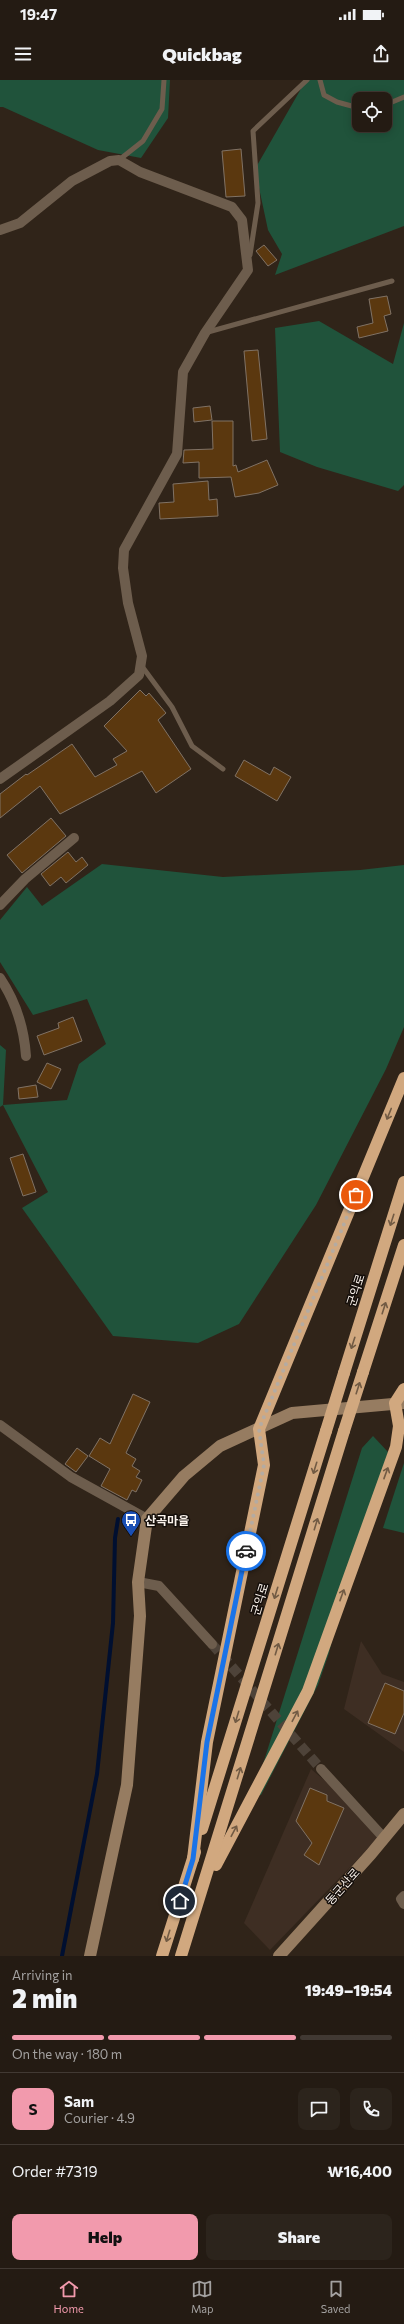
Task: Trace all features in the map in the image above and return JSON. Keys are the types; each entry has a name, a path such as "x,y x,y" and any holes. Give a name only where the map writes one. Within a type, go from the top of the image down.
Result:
{"highway":[{"path":"193,1859 207,1742 264,1465 259,1429 404,1078"},
{"name":"군익로","path":"162,1956 404,1182"},
{"path":"181,1956 344,1431 404,1245"},
{"path":"202,1890 308,1690 396,1447 399,1426 399,1403 404,1389"},
{"path":"396,1447 404,1436"}],"street":[{"path":"0,230 20,223 72,181 110,162 119,160 140,172 232,207 242,220 248,270 205,333 183,372 177,454 124,550 123,568 128,603 142,656 139,675 110,701 0,779"},
{"path":"0,905 25,879 74,838"},
{"path":"0,978 10,993 24,1032 26,1056"},
{"path":"90,1956 126,1785 140,1616 138,1582 147,1519 184,1476 220,1446 292,1413 399,1403"},
{"path":"0,1424 71,1478 147,1519"},
{"path":"138,1582 159,1586 212,1644"},
{"path":"321,1769 384,1838"},
{"name":"동군산로","path":"279,1956 404,1814"},
{"path":"404,1896 401,1899 404,1904"}],"lane":[{"path":"119,160 143,141 162,109 164,80"},
{"path":"248,270 258,203 253,131 307,80"},
{"path":"320,80 324,95 337,102 352,106"},
{"path":"392,102 404,96"},
{"path":"205,333 392,281"},
{"path":"141,664 172,707 192,746 222,769"}],"shaded area":[{"path":"361,1641 382,1674 404,1682 404,1752 344,1709"},
{"path":"311,1769 385,1831 270,1950 244,1923"}],"green space":[{"path":"0,80 170,80 168,118 141,158 98,150 3,107 0,107"},
{"path":"306,80 404,80 404,226 275,275 282,254 268,230 255,169"},
{"path":"319,321 393,364 404,323 404,485 398,491 317,467 280,452 275,328"},
{"path":"102,864 223,877 360,870 404,865 404,1027 386,1069 316,1205 239,1324 198,1343 113,1336 22,1208 48,1192 3,1105 67,1100 79,1064 106,1044 87,999 33,1015 0,962 0,920 27,887 42,906"},
{"path":"0,1045 6,1050 3,1105 0,1107"},
{"path":"373,1436 388,1452 348,1575 329,1653 318,1685 261,1795 253,1796 362,1448"},
{"path":"404,1463 404,1533 383,1528"}],"building":[{"path":"241,149 245,196 226,197 222,151"},
{"path":"264,245 277,260 268,266 256,251"},
{"path":"387,296 391,314 384,316 388,331 359,338 357,327 373,323 369,299"},
{"path":"258,350 267,439 252,441 244,351"},
{"path":"210,406 212,420 194,422 193,408"},
{"path":"212,421 233,421 233,466 236,465 238,472 267,460 278,485 259,493 235,497 231,477 199,478 199,462 183,463 184,450 213,449"},
{"path":"208,481 209,500 217,499 218,516 160,519 159,503 174,502 173,484"},
{"path":"140,690 146,696 149,693 166,713 158,720 191,769 156,793 142,771 60,814 40,786 0,818 0,794 26,774 27,775 72,744 95,777 117,765 113,759 127,751 104,726"},
{"path":"244,760 270,775 274,767 291,777 277,801 235,776"},
{"path":"51,818 66,836 22,873 7,855"},
{"path":"68,852 76,862 82,857 88,865 66,883 61,877 50,886 41,874"},
{"path":"73,1017 82,1041 44,1055 37,1036 59,1028 58,1023"},
{"path":"47,1063 61,1069 51,1089 37,1082"},
{"path":"36,1085 38,1097 19,1099 18,1088"},
{"path":"23,1154 36,1192 23,1196 10,1158"},
{"path":"133,1394 150,1402 126,1453 136,1459 132,1466 140,1471 136,1477 142,1480 136,1492 132,1490 127,1500 101,1486 110,1469 89,1456 100,1438 110,1444"},
{"path":"77,1448 88,1456 76,1472 65,1464"},
{"path":"385,1683 404,1691 404,1713 395,1734 368,1723"},
{"path":"310,1788 327,1795 327,1801 344,1808 319,1865 304,1855 312,1843 296,1821"}],"waterway":[{"path":"62,1956 97,1774 113,1623 115,1538 118,1519"}],"tunnel":[{"path":"212,1644 321,1769"}],"way so far":[{"path":"246,1551 264,1465 259,1429 356,1195"}],"place":[{"name":"산곡마을","path":"131,1537"}],"route":[{"path":"180,1901 193,1859 207,1742 246,1551"}]}
